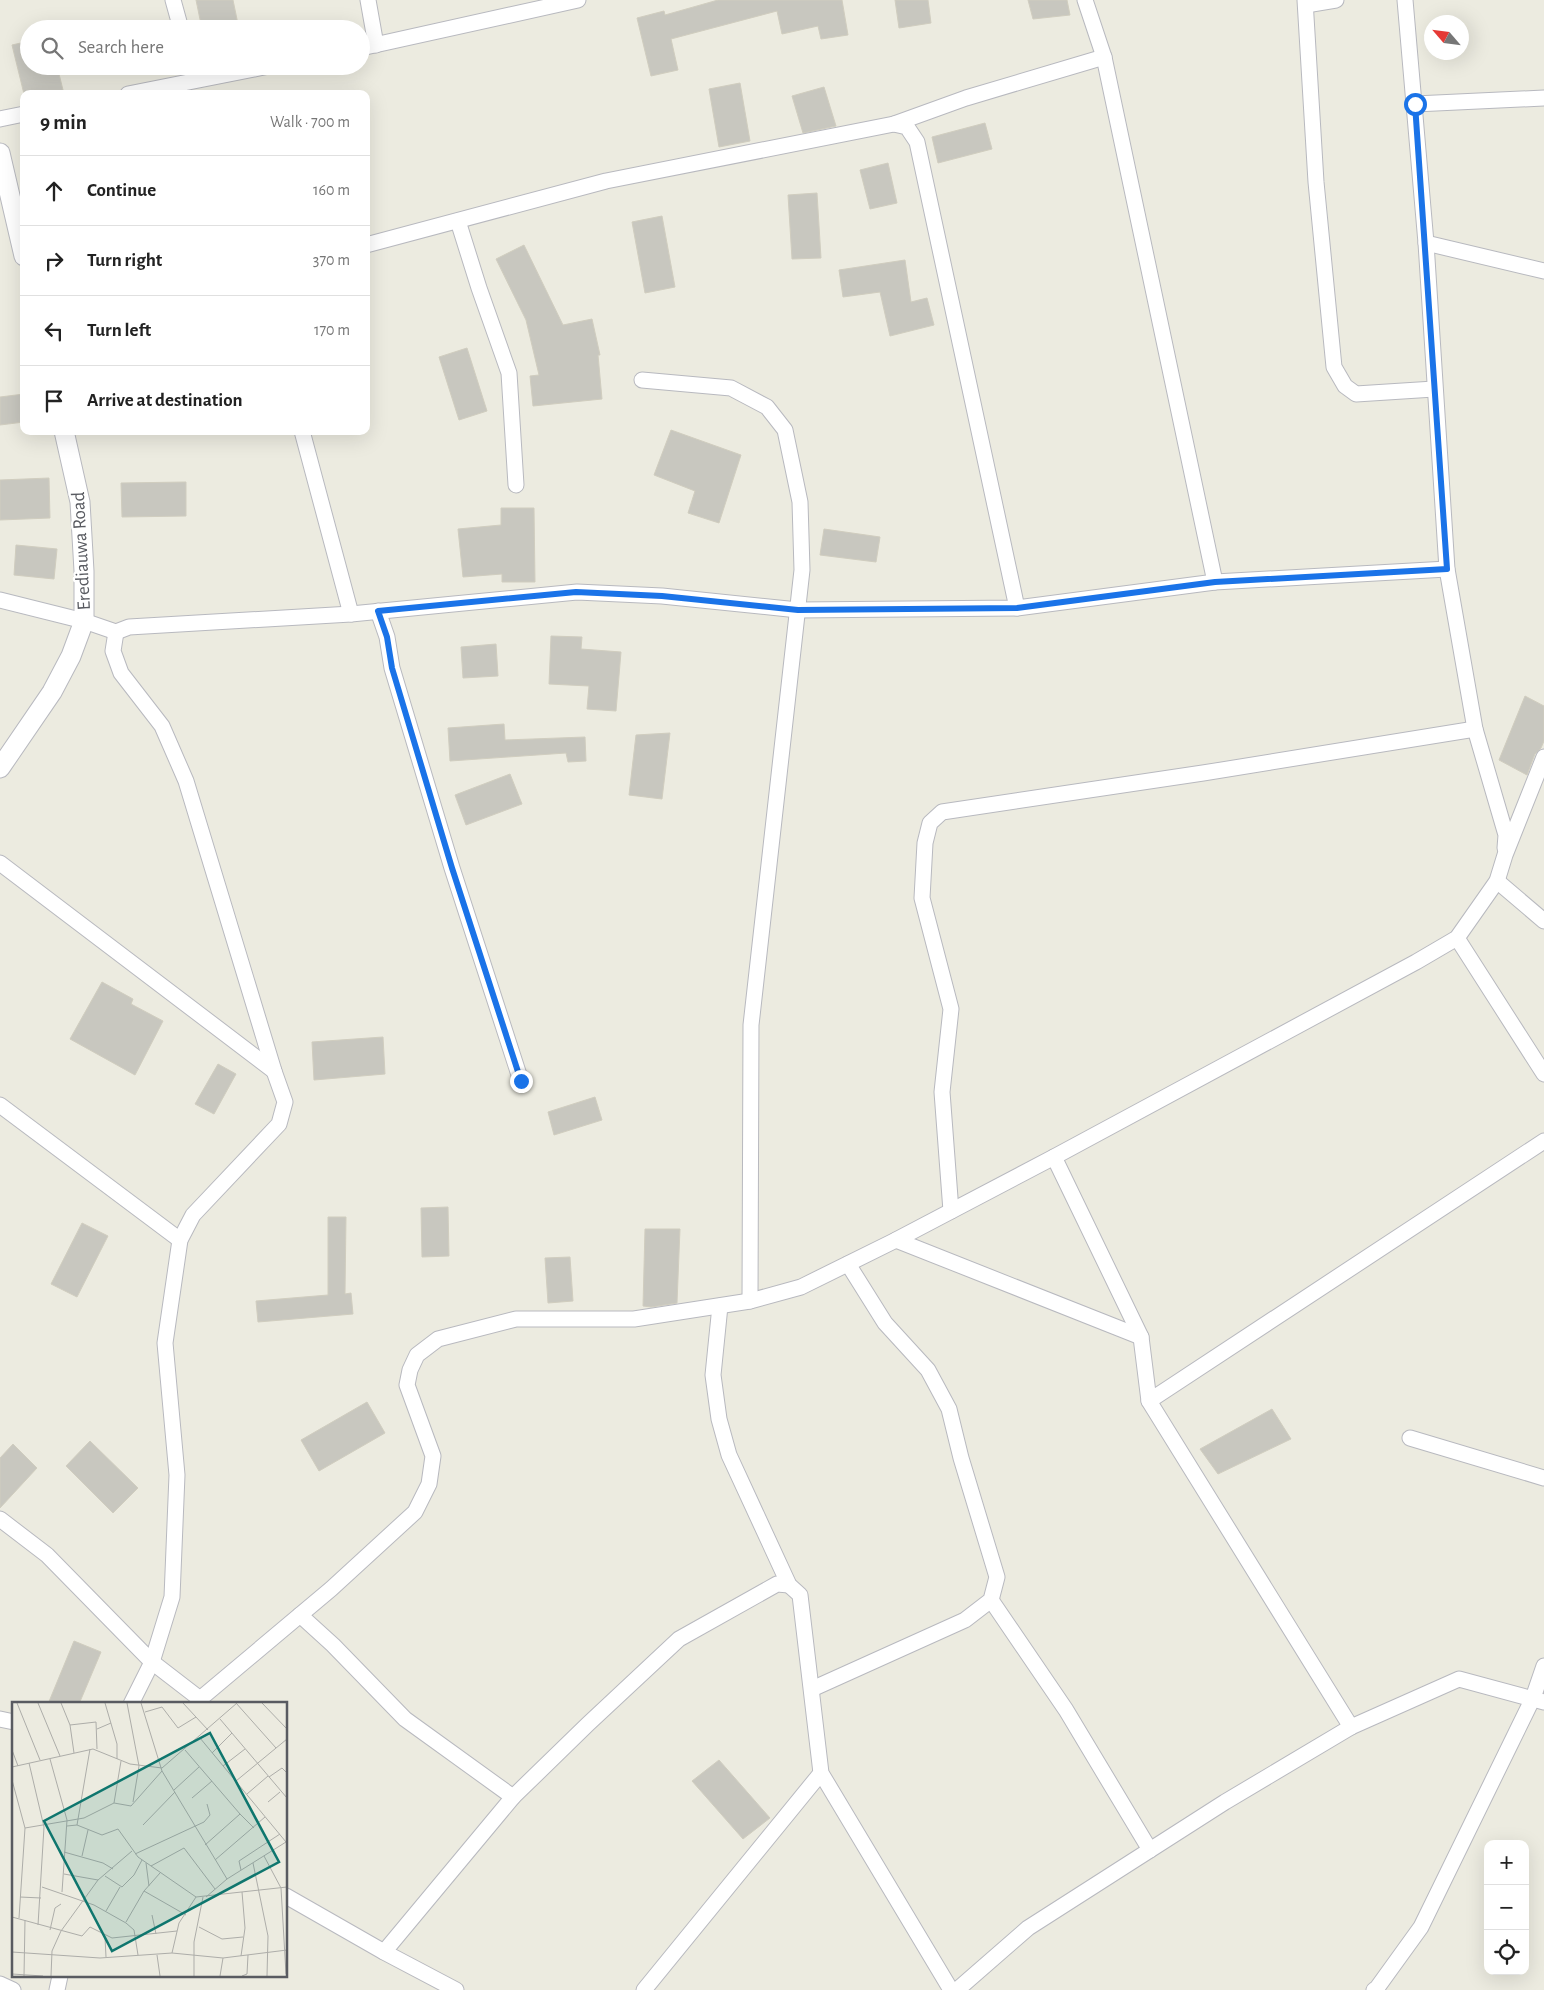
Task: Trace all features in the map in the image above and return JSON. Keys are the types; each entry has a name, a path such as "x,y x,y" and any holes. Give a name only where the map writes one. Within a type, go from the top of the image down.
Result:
{"street":[{"path":"173,0 179,20"},
{"path":"368,0 368,20"},
{"path":"370,47 578,0"},
{"path":"1085,0 1104,57 1215,582"},
{"path":"1336,0 1305,2 1316,182 1334,367 1345,386 1356,394 1434,389"},
{"path":"1406,0 1426,243 1447,569 1475,729 1506,835 1505,855"},
{"path":"370,244 606,181 894,124 966,98 1104,57"},
{"path":"141,90 189,75"},
{"path":"1415,104 1544,98"},
{"path":"0,119 20,115"},
{"path":"894,124 907,128 917,142 1017,608"},
{"path":"0,153 20,239"},
{"path":"458,221 509,373 516,485"},
{"path":"1426,243 1544,271"},
{"path":"642,380 731,388 767,407 785,430 800,502 802,570 751,1025 750,1301"},
{"name":"Erediauwa Road","path":"0,768 52,692 71,656 84,621 84,571 80,502 65,435"},
{"path":"303,435 351,614"},
{"path":"0,600 84,621 116,632 130,627 351,614 576,592 662,596 798,610 1017,608 1215,582 1447,569"},
{"path":"378,611 387,637 392,668 452,868 521,1081"},
{"path":"116,632 113,651 121,673 162,726 186,781 285,1102 280,1124 193,1215 180,1240 165,1342 177,1475 172,1597 152,1662 132,1702"},
{"path":"951,1211 942,1092 951,1009 922,898 925,843 930,823 936,817 942,812 1203,773 1475,729"},
{"path":"0,1519 47,1555 152,1662 199,1701 332,1589 415,1512 429,1484 433,1456 407,1386 410,1370 417,1355 438,1339 516,1320 634,1319 750,1301 801,1287 896,1240 1054,1157 1416,962 1457,938 1497,881 1505,855 1544,757"},
{"path":"0,863 274,1071"},
{"path":"1497,881 1544,921"},
{"path":"1457,938 1544,1074"},
{"path":"0,1105 180,1240"},
{"path":"1149,1401 1544,1141"},
{"path":"1054,1157 1141,1337 1149,1401 1351,1727"},
{"path":"896,1240 1141,1337"},
{"path":"812,1689 964,1620 991,1600 997,1577 961,1458 949,1408 928,1370 885,1324 848,1264"},
{"path":"720,1306 712,1375 719,1419 729,1455 789,1585 800,1596 821,1773 951,1990"},
{"path":"1410,1438 1544,1478"},
{"path":"384,1952 513,1797 679,1639 777,1584 789,1585"},
{"path":"991,1600 1066,1710 1150,1850"},
{"path":"300,1615 333,1645 406,1719 513,1797"},
{"path":"1377,1989 1421,1928 1539,1700 1544,1666"},
{"path":"957,1990 1028,1928 1226,1802 1351,1727 1458,1679 1539,1700"},
{"path":"644,1990 821,1773"},
{"path":"288,1897 384,1952 456,1990"},
{"path":"0,1984 13,1990"}],"building":[{"path":"196,0 233,0 237,20 200,20"},
{"path":"718,0 842,0 848,35 821,39 818,26 782,34 777,11 671,39 678,70 651,76 637,18 664,11 665,15"},
{"path":"895,0 928,0 931,23 899,28"},
{"path":"1028,0 1067,0 1070,15 1033,19"},
{"path":"20,43 20,75 59,75 63,90 23,90 12,45"},
{"path":"740,83 750,141 719,147 709,89"},
{"path":"824,87 836,126 803,133 792,96"},
{"path":"985,123 992,149 938,163 932,137"},
{"path":"888,163 897,203 870,209 860,170"},
{"path":"817,193 821,258 792,259 788,195"},
{"path":"662,216 675,287 645,293 632,222"},
{"path":"524,245 563,325 592,319 600,355 598,355 602,399 533,406 530,376 539,375 526,320 496,259"},
{"path":"905,260 911,302 927,298 934,325 890,336 880,292 843,297 839,270"},
{"path":"467,348 487,411 459,420 439,357"},
{"path":"20,394 20,422 0,425 0,397"},
{"path":"671,430 741,455 719,523 688,513 695,491 654,475"},
{"path":"49,478 50,518 0,520 0,480"},
{"path":"186,482 186,516 122,517 121,483"},
{"path":"501,508 534,508 535,582 502,582 502,574 463,577 458,529 501,525"},
{"path":"824,529 880,537 876,562 820,555"},
{"path":"16,545 57,549 54,579 14,575"},
{"path":"551,636 582,637 581,649 621,652 616,711 587,709 589,686 549,684"},
{"path":"496,644 498,676 463,678 461,647"},
{"path":"1525,696 1544,706 1544,741 1541,748 1535,754 1527,775 1499,760"},
{"path":"504,724 505,740 585,737 586,761 568,762 566,753 450,761 448,728"},
{"path":"670,733 662,799 629,795 636,735"},
{"path":"510,774 522,804 466,825 455,795"},
{"path":"102,982 133,999 131,1004 163,1021 135,1075 70,1039"},
{"path":"383,1037 385,1074 314,1080 312,1042"},
{"path":"218,1064 236,1074 214,1114 195,1104"},
{"path":"595,1097 602,1120 554,1135 548,1112"},
{"path":"448,1207 449,1256 422,1257 421,1208"},
{"path":"328,1217 346,1217 345,1294 351,1293 353,1314 258,1322 256,1301 328,1295"},
{"path":"82,1223 108,1236 77,1297 51,1284"},
{"path":"645,1229 680,1229 677,1303 651,1307 643,1306"},
{"path":"570,1257 573,1301 548,1303 545,1258"},
{"path":"367,1402 385,1433 319,1471 301,1440"},
{"path":"1272,1409 1291,1439 1218,1474 1200,1449"},
{"path":"90,1441 138,1488 113,1513 66,1466"},
{"path":"13,1444 37,1468 0,1508 0,1458"},
{"path":"74,1641 101,1652 80,1702 49,1702"},
{"path":"719,1760 770,1818 743,1839 692,1781"}],"route":[{"path":"521,1081 452,868 392,668 387,637 378,611 576,592 662,596 798,610 1017,608 1215,582 1447,569 1415,104"}]}
